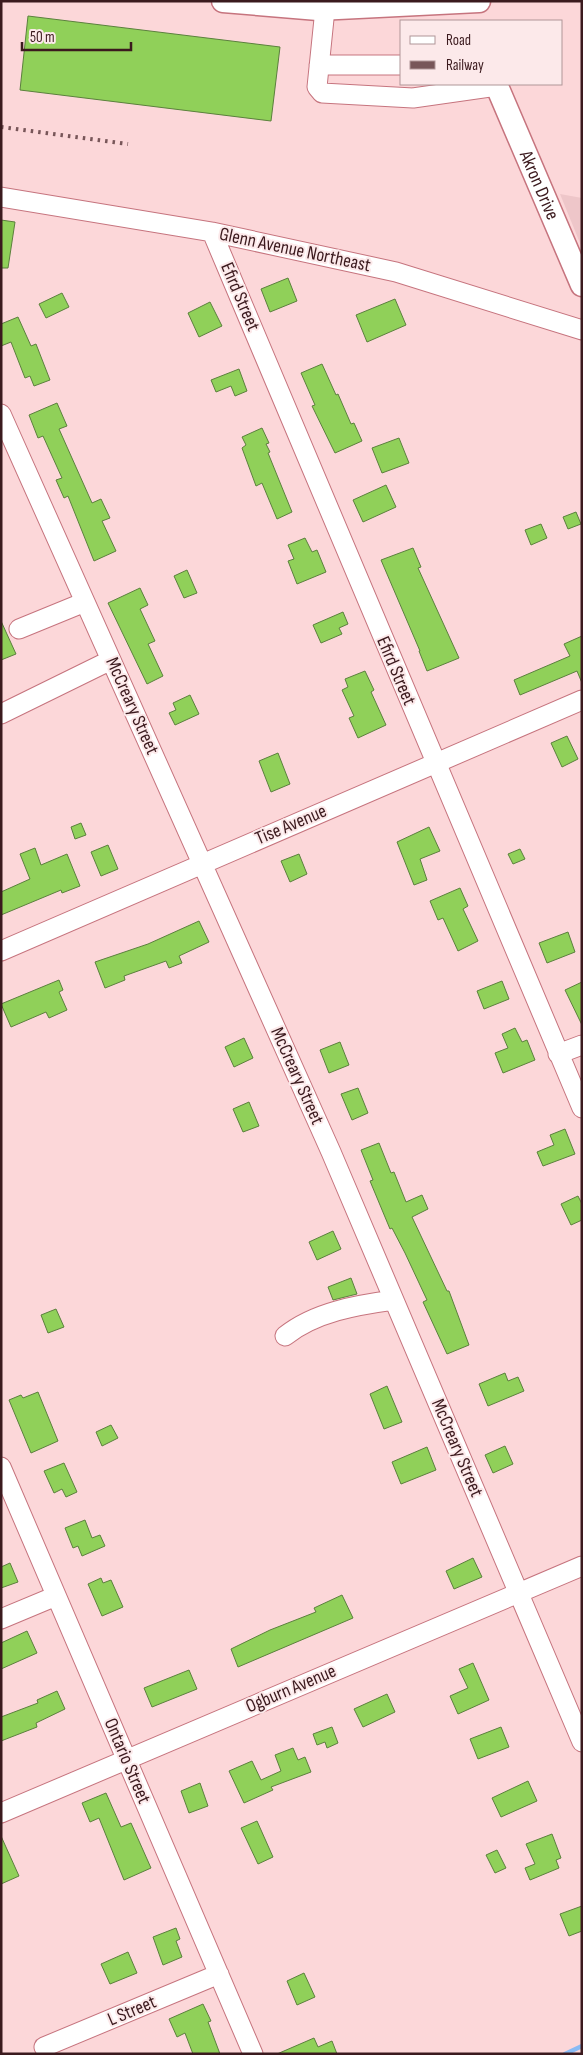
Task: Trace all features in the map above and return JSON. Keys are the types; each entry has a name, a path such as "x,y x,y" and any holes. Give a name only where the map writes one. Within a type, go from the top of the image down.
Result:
{"main road":[{"path":"223,1 325,8 467,7"},
{"name":"Akron Drive","path":"496,85 580,281"}],"street":[{"path":"325,8 317,87 322,93 414,98 496,85"},
{"path":"319,65 400,65"},
{"name":"Glenn Avenue Northeast","path":"1,198 212,232 396,272 582,330"},
{"name":"Efird Street","path":"212,232 582,1108"},
{"name":"McCreary Street","path":"1,414 394,1300 582,1742"},
{"path":"19,630 85,602"},
{"path":"1,714 111,660"},
{"name":"Tise Avenue","path":"1,951 582,700"},
{"path":"558,1054 582,1045"},
{"path":"285,1336 299,1325 332,1314 354,1307 394,1300"},
{"name":"Ontario Street","path":"1,1467 253,2054"},
{"name":"Ogburn Avenue","path":"1,1813 582,1566"},
{"path":"1,1619 56,1596"},
{"name":"L Street","path":"44,2047 219,1974"}],"shaded area":[{"path":"560,194 582,198 582,248"}],"building":[{"path":"28,16 280,47 271,121 20,90"},
{"path":"1,220 15,222 8,268 1,268"},
{"path":"288,278 297,301 270,312 261,289"},
{"path":"62,293 69,307 46,318 39,304"},
{"path":"395,299 406,325 367,342 356,315"},
{"path":"210,302 222,326 199,337 188,313"},
{"path":"18,317 31,346 36,344 50,380 34,386 30,376 25,378 11,342 1,346 1,324"},
{"path":"322,364 351,424 354,423 362,441 335,453 312,406 315,405 301,373"},
{"path":"239,369 247,391 235,396 231,386 216,392 211,380"},
{"path":"57,403 67,426 59,429 92,503 101,499 110,518 102,521 116,551 94,561 68,496 64,498 56,480 62,478 43,436 38,438 29,415"},
{"path":"262,428 269,443 266,444 270,452 268,453 292,512 277,519 262,483 256,486 242,448 246,445 242,437"},
{"path":"399,438 409,463 382,473 372,448"},
{"path":"386,485 396,507 363,522 353,500"},
{"path":"576,512 581,524 568,529 563,517"},
{"path":"541,524 547,538 531,545 525,530"},
{"path":"305,538 312,552 317,550 326,572 297,584 288,561 294,559 288,545"},
{"path":"413,548 421,567 418,568 459,658 427,671 381,560"},
{"path":"187,570 197,593 184,598 174,576"},
{"path":"140,588 148,605 140,609 155,641 148,644 163,676 147,684 108,603"},
{"path":"343,612 348,624 339,628 342,634 321,643 313,625"},
{"path":"1,621 16,654 1,660"},
{"path":"582,636 582,683 577,671 520,695 514,680 570,656 564,644"},
{"path":"365,671 374,690 371,692 386,725 358,738 349,718 354,716 342,690 348,687 345,679"},
{"path":"190,695 199,714 175,725 169,713 176,710 173,703"},
{"path":"567,736 578,759 562,767 551,743"},
{"path":"278,753 290,784 271,792 259,761"},
{"path":"81,823 86,835 75,839 71,827"},
{"path":"429,827 440,851 420,859 427,880 414,885 397,842"},
{"path":"108,845 118,869 101,876 91,852"},
{"path":"35,848 41,865 67,854 80,886 62,893 61,890 1,915 1,892 30,879 20,854"},
{"path":"520,849 525,859 513,864 508,854"},
{"path":"299,854 307,874 290,882 281,861"},
{"path":"460,888 468,906 463,909 478,941 458,951 443,918 438,920 430,901"},
{"path":"199,921 209,942 179,956 182,963 169,968 166,961 124,976 125,980 105,988 95,962 148,944"},
{"path":"568,932 575,952 547,963 539,943"},
{"path":"59,980 63,990 59,992 67,1010 49,1018 46,1012 11,1027 1,1004"},
{"path":"502,981 509,999 484,1009 477,991"},
{"path":"582,982 582,1025 565,990"},
{"path":"515,1028 522,1042 527,1040 535,1060 503,1073 495,1053 508,1048 502,1034"},
{"path":"244,1038 253,1058 234,1067 225,1047"},
{"path":"340,1042 349,1065 329,1073 320,1050"},
{"path":"358,1088 368,1113 352,1120 341,1094"},
{"path":"249,1102 259,1126 243,1132 233,1109"},
{"path":"565,1129 575,1154 543,1166 537,1152 554,1145 550,1135"},
{"path":"379,1143 391,1173 394,1172 406,1202 422,1195 428,1209 412,1217 447,1291 449,1291 469,1345 447,1354 423,1302 427,1300 392,1228 390,1229 370,1181 373,1180 361,1150"},
{"path":"578,1196 582,1204 582,1220 571,1225 561,1204"},
{"path":"333,1231 341,1249 317,1260 309,1242"},
{"path":"351,1278 357,1294 333,1300 328,1287"},
{"path":"56,1309 64,1327 48,1333 41,1315"},
{"path":"505,1373 508,1381 518,1377 524,1391 488,1406 479,1384"},
{"path":"387,1386 402,1422 384,1429 370,1394"},
{"path":"38,1392 58,1441 31,1453 9,1400 21,1395 23,1398"},
{"path":"111,1425 118,1438 102,1446 96,1432"},
{"path":"505,1446 513,1464 493,1473 485,1455"},
{"path":"427,1447 436,1470 401,1484 392,1462"},
{"path":"64,1463 77,1492 66,1497 62,1489 54,1493 44,1471"},
{"path":"85,1520 92,1538 100,1535 105,1546 82,1556 78,1546 73,1548 65,1528"},
{"path":"473,1558 482,1577 454,1589 446,1571"},
{"path":"10,1563 18,1582 1,1588 1,1567"},
{"path":"101,1578 103,1583 111,1580 123,1607 102,1616 88,1584"},
{"path":"342,1595 353,1618 238,1667 231,1649 270,1630 316,1612 314,1608"},
{"path":"27,1631 37,1653 1,1669 1,1643"},
{"path":"473,1663 489,1700 458,1714 450,1696 468,1688 459,1669"},
{"path":"189,1670 197,1689 152,1707 144,1688"},
{"path":"57,1691 65,1709 36,1723 37,1727 1,1741 1,1717 38,1703 37,1700"},
{"path":"387,1694 395,1712 363,1727 354,1709"},
{"path":"332,1727 338,1743 327,1748 325,1742 317,1745 313,1734"},
{"path":"501,1727 509,1747 478,1759 470,1739"},
{"path":"293,1748 298,1760 305,1757 311,1772 271,1787 273,1790 244,1803 229,1771 252,1761 261,1780 281,1771 275,1755"},
{"path":"528,1781 537,1801 501,1817 492,1798"},
{"path":"200,1783 208,1806 189,1813 181,1791"},
{"path":"106,1793 121,1827 131,1823 151,1868 124,1880 99,1818 90,1822 82,1803"},
{"path":"257,1821 273,1857 258,1864 241,1828"},
{"path":"552,1834 561,1858 556,1860 559,1868 530,1880 525,1868 535,1864 526,1844"},
{"path":"1,1836 19,1876 1,1884"},
{"path":"497,1850 506,1868 495,1873 486,1855"},
{"path":"582,1906 582,1931 569,1936 560,1914"},
{"path":"176,1928 180,1939 176,1941 182,1957 163,1965 153,1937"},
{"path":"128,1952 137,1973 110,1984 101,1964"},
{"path":"304,1973 315,1997 297,2005 287,1981"},
{"path":"203,2004 211,2021 208,2022 220,2054 193,2054 185,2033 177,2037 169,2019"},
{"path":"314,2038 318,2047 332,2041 337,2054 277,2054"}],"waterway":[{"path":"565,2054 582,2046"}],"railway":[{"path":"1,127 128,144"}]}
